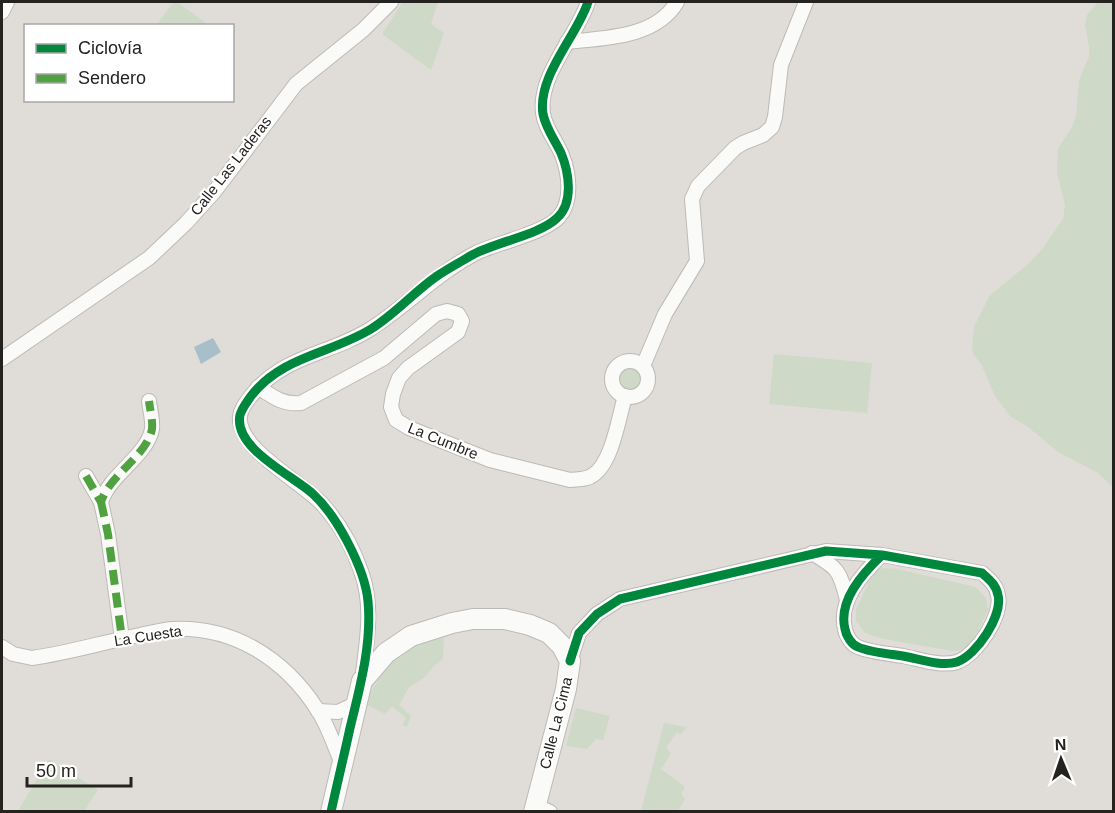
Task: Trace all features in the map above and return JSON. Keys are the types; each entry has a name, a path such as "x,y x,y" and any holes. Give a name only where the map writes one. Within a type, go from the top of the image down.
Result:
{"street":[{"path":"2,12 7,2"},
{"name":"Calle Las Laderas","path":"2,359 149,258 186,223 214,192 296,84 363,30 391,2"},
{"path":"331,812 362,681 369,625 368,600 363,575 346,539 325,507 248,443 241,430 240,416 245,403 269,376 310,354 370,330 437,276 500,242 545,228 560,217 568,198 568,175 562,154 546,125 543,99 546,87 588,2"},
{"path":"567,42 619,36 642,29 659,21 676,2"},
{"path":"643,366 665,314 697,261 692,199 698,186 735,148 763,135 772,126 782,66 806,2"},
{"name":"La Cumbre","path":"258,387 279,402 301,403 384,358 436,314 447,311 458,314 462,321 458,332 408,368 399,378 391,407 396,420 409,428 490,460 570,480 584,479 594,475 602,465 610,452 625,396"},
{"path":"626,362 643,366 648,377 645,388 637,396 619,394 612,378 616,368 626,362"},
{"path":"101,502 105,491 148,441 152,428 149,401"},
{"path":"86,476 101,502 108,534 122,639"},
{"path":"570,661 579,633 597,614 620,599 826,551 882,555 982,573 994,583 999,596 995,620 970,655 957,662 939,663 857,647 846,635 842,618 847,600 869,568 882,555"},
{"path":"812,553 831,564 841,576 847,600"},
{"name":"Calle La Cima","path":"362,681 386,653 411,636 452,623 473,619 505,620 530,624 549,633 562,646 570,661 540,809"},
{"name":"La Cuesta","path":"2,647 13,654 32,658 170,629 203,630 233,637 260,650 284,667 318,711 342,763"},
{"path":"318,711 338,712 357,703"}],"green space":[{"path":"174,2 206,23 205,24 157,24"},
{"path":"403,2 438,2 431,24 444,33 431,70 382,34"},
{"path":"1098,2 1114,2 1113,487 1098,473 1058,452 1028,427 1010,416 995,396 981,364 973,354 972,346 974,327 990,295 1028,264 1043,248 1063,219 1065,205 1057,173 1058,149 1076,116 1079,80 1089,57 1085,25 1087,15"},
{"path":"774,354 872,363 867,413 769,404"},
{"path":"630,361 643,366 648,379 643,392 630,397 617,392 612,379 617,366"},
{"path":"882,568 897,569 976,587 986,598 988,610 972,644 964,650 952,651 884,639 865,633 856,621 856,609 873,574"},
{"path":"444,633 443,659 424,678 409,687 399,705 411,716 407,727 402,725 406,718 392,706 385,714 365,704 379,679 396,658 418,643"},
{"path":"576,708 610,716 603,740 596,739 587,749 566,746"},
{"path":"664,723 687,727 680,734 677,732 666,748 671,753 661,769 685,787 681,794 685,799 678,811 641,811"},
{"path":"49,759 98,790 84,811 18,811"}],"water":[{"path":"213,338 221,352 201,364 194,347"}],"marked path":[{"path":"86,476 101,502 112,483 149,439 152,429 149,401"},
{"path":"101,502 108,534 122,639"}],"cycle path":[{"path":"331,812 367,649 369,617 365,585 354,555 332,516 313,494 254,449 240,427 240,415 251,396 277,372 371,329 429,282 474,254 541,229 557,218 566,204 568,178 561,153 544,119 543,100 552,71 588,2"},
{"path":"570,661 579,633 597,614 620,599 826,551 882,555 982,573 996,588 997,613 980,643 965,658 957,662 937,663 868,650 852,642 846,632 844,619 848,598 860,579 882,555"}]}
